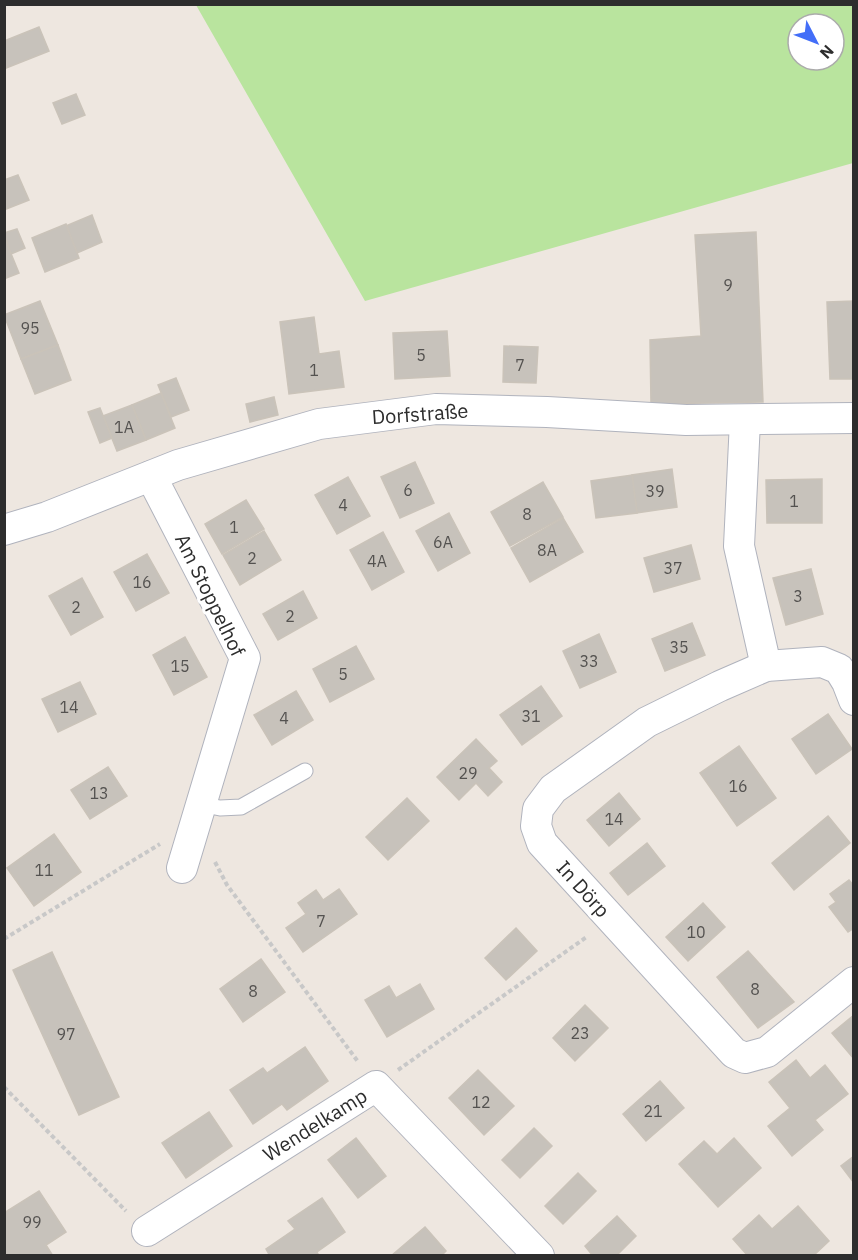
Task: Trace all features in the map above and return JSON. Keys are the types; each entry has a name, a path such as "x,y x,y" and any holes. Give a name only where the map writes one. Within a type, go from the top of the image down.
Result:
{"street":[{"name":"Dorfstraße","path":"4,530 47,517 178,465 319,424 436,409 547,412 686,420 854,418"},
{"path":"745,421 739,546 766,666"},
{"name":"Am Stoppelhof","path":"151,476 245,658 182,868"},
{"name":"In Dörp","path":"854,700 839,669 822,662 766,666 647,722 553,789 537,809 536,826 542,843 734,1053 745,1058 767,1052 854,982"},
{"name":"Wendelkamp","path":"147,1231 376,1086 538,1256"}],"lane":[{"path":"197,813 220,808 241,807 305,771"}],"path":[{"path":"4,939 197,813 227,885 376,1086 610,920"},
{"path":"4,1087 147,1231"}],"green space":[{"path":"196,5 853,5 853,163 365,301"}],"building":[{"path":"39,27 49,51 4,69 4,41"},
{"path":"76,94 85,115 62,124 53,103"},
{"path":"18,175 29,200 4,210 4,180"},
{"path":"92,215 102,242 77,253 66,226"},
{"path":"66,224 79,258 45,272 32,238"},
{"path":"17,229 25,248 11,254 4,233"},
{"path":"756,232 763,402 651,404 650,340 701,336 695,235"},
{"path":"4,240 19,273 4,279"},
{"path":"40,301 58,345 21,359 4,315"},
{"path":"854,301 854,379 830,379 827,302"},
{"path":"314,317 319,354 339,351 344,387 289,394 280,322"},
{"path":"447,331 450,376 395,379 393,333"},
{"path":"58,345 71,380 35,394 21,359"},
{"path":"504,346 538,347 536,383 503,382"},
{"path":"176,378 189,410 171,417 158,385"},
{"path":"161,393 175,428 146,440 132,405"},
{"path":"274,397 278,415 250,422 246,404"},
{"path":"132,405 146,440 117,451 103,416"},
{"path":"100,408 112,438 100,443 88,412"},
{"path":"415,462 434,503 400,518 381,477"},
{"path":"672,469 677,507 637,513 632,475"},
{"path":"632,475 637,513 596,518 591,481"},
{"path":"348,477 370,516 337,534 315,495"},
{"path":"822,479 822,523 767,523 766,480"},
{"path":"543,482 563,517 510,546 491,512"},
{"path":"246,500 264,529 222,554 205,524"},
{"path":"449,513 470,553 438,571 416,531"},
{"path":"563,518 583,552 530,582 511,548"},
{"path":"264,531 281,560 240,585 223,555"},
{"path":"383,532 404,572 372,590 350,550"},
{"path":"691,545 700,579 654,592 644,558"},
{"path":"147,554 169,593 136,611 114,572"},
{"path":"811,569 823,614 786,625 773,578"},
{"path":"82,578 103,617 71,635 49,596"},
{"path":"303,591 317,618 278,640 263,614"},
{"path":"692,623 705,655 665,671 652,639"},
{"path":"599,634 616,672 580,688 563,651"},
{"path":"185,637 207,677 174,695 153,655"},
{"path":"356,646 374,679 330,702 313,669"},
{"path":"80,682 96,714 58,732 42,699"},
{"path":"541,686 562,716 522,745 500,715"},
{"path":"296,691 313,720 272,745 254,715"},
{"path":"828,714 852,749 816,774 792,739"},
{"path":"476,739 497,761 489,768 502,782 488,796 476,783 459,800 437,777"},
{"path":"739,746 776,798 737,826 700,773"},
{"path":"108,767 127,796 90,819 71,790"},
{"path":"619,793 640,819 609,846 587,820"},
{"path":"407,798 429,821 388,860 366,837"},
{"path":"828,816 850,843 794,890 772,863"},
{"path":"54,834 81,872 34,906 7,868"},
{"path":"647,843 665,866 628,895 610,873"},
{"path":"849,880 854,886 854,928 848,932 829,907 836,902 830,894"},
{"path":"339,889 357,914 303,952 286,928 306,914 298,903 316,890 323,900"},
{"path":"703,903 725,927 688,961 666,937"},
{"path":"516,928 537,951 506,980 485,958"},
{"path":"748,951 794,1002 758,1028 717,977"},
{"path":"52,952 119,1097 79,1115 13,970"},
{"path":"261,959 285,992 243,1022 220,989"},
{"path":"420,984 434,1009 387,1037 365,1000 389,986 396,998"},
{"path":"585,1005 608,1028 575,1061 553,1038"},
{"path":"854,1015 854,1059 832,1033"},
{"path":"305,1047 328,1081 287,1110 282,1104 253,1124 230,1090 263,1068 267,1073"},
{"path":"796,1060 810,1078 825,1065 848,1094 815,1120 823,1130 792,1156 768,1126 790,1108 769,1082"},
{"path":"478,1070 514,1106 484,1135 449,1098"},
{"path":"660,1081 684,1108 646,1141 623,1114"},
{"path":"209,1112 232,1146 186,1178 162,1143"},
{"path":"534,1128 552,1146 520,1178 502,1160"},
{"path":"356,1138 386,1176 358,1198 328,1160"},
{"path":"734,1138 761,1168 718,1207 679,1164 704,1141 717,1154"},
{"path":"854,1156 854,1183 841,1166"},
{"path":"578,1173 596,1191 563,1224 545,1206"},
{"path":"39,1191 66,1232 46,1245 53,1256 4,1256 4,1213"},
{"path":"322,1198 345,1232 317,1252 319,1256 270,1256 266,1249 295,1229 288,1221"},
{"path":"798,1206 829,1241 813,1256 748,1256 733,1239 759,1215 772,1229"},
{"path":"617,1216 636,1236 616,1256 593,1256 585,1246"},
{"path":"425,1227 446,1251 441,1256 391,1256"}]}
